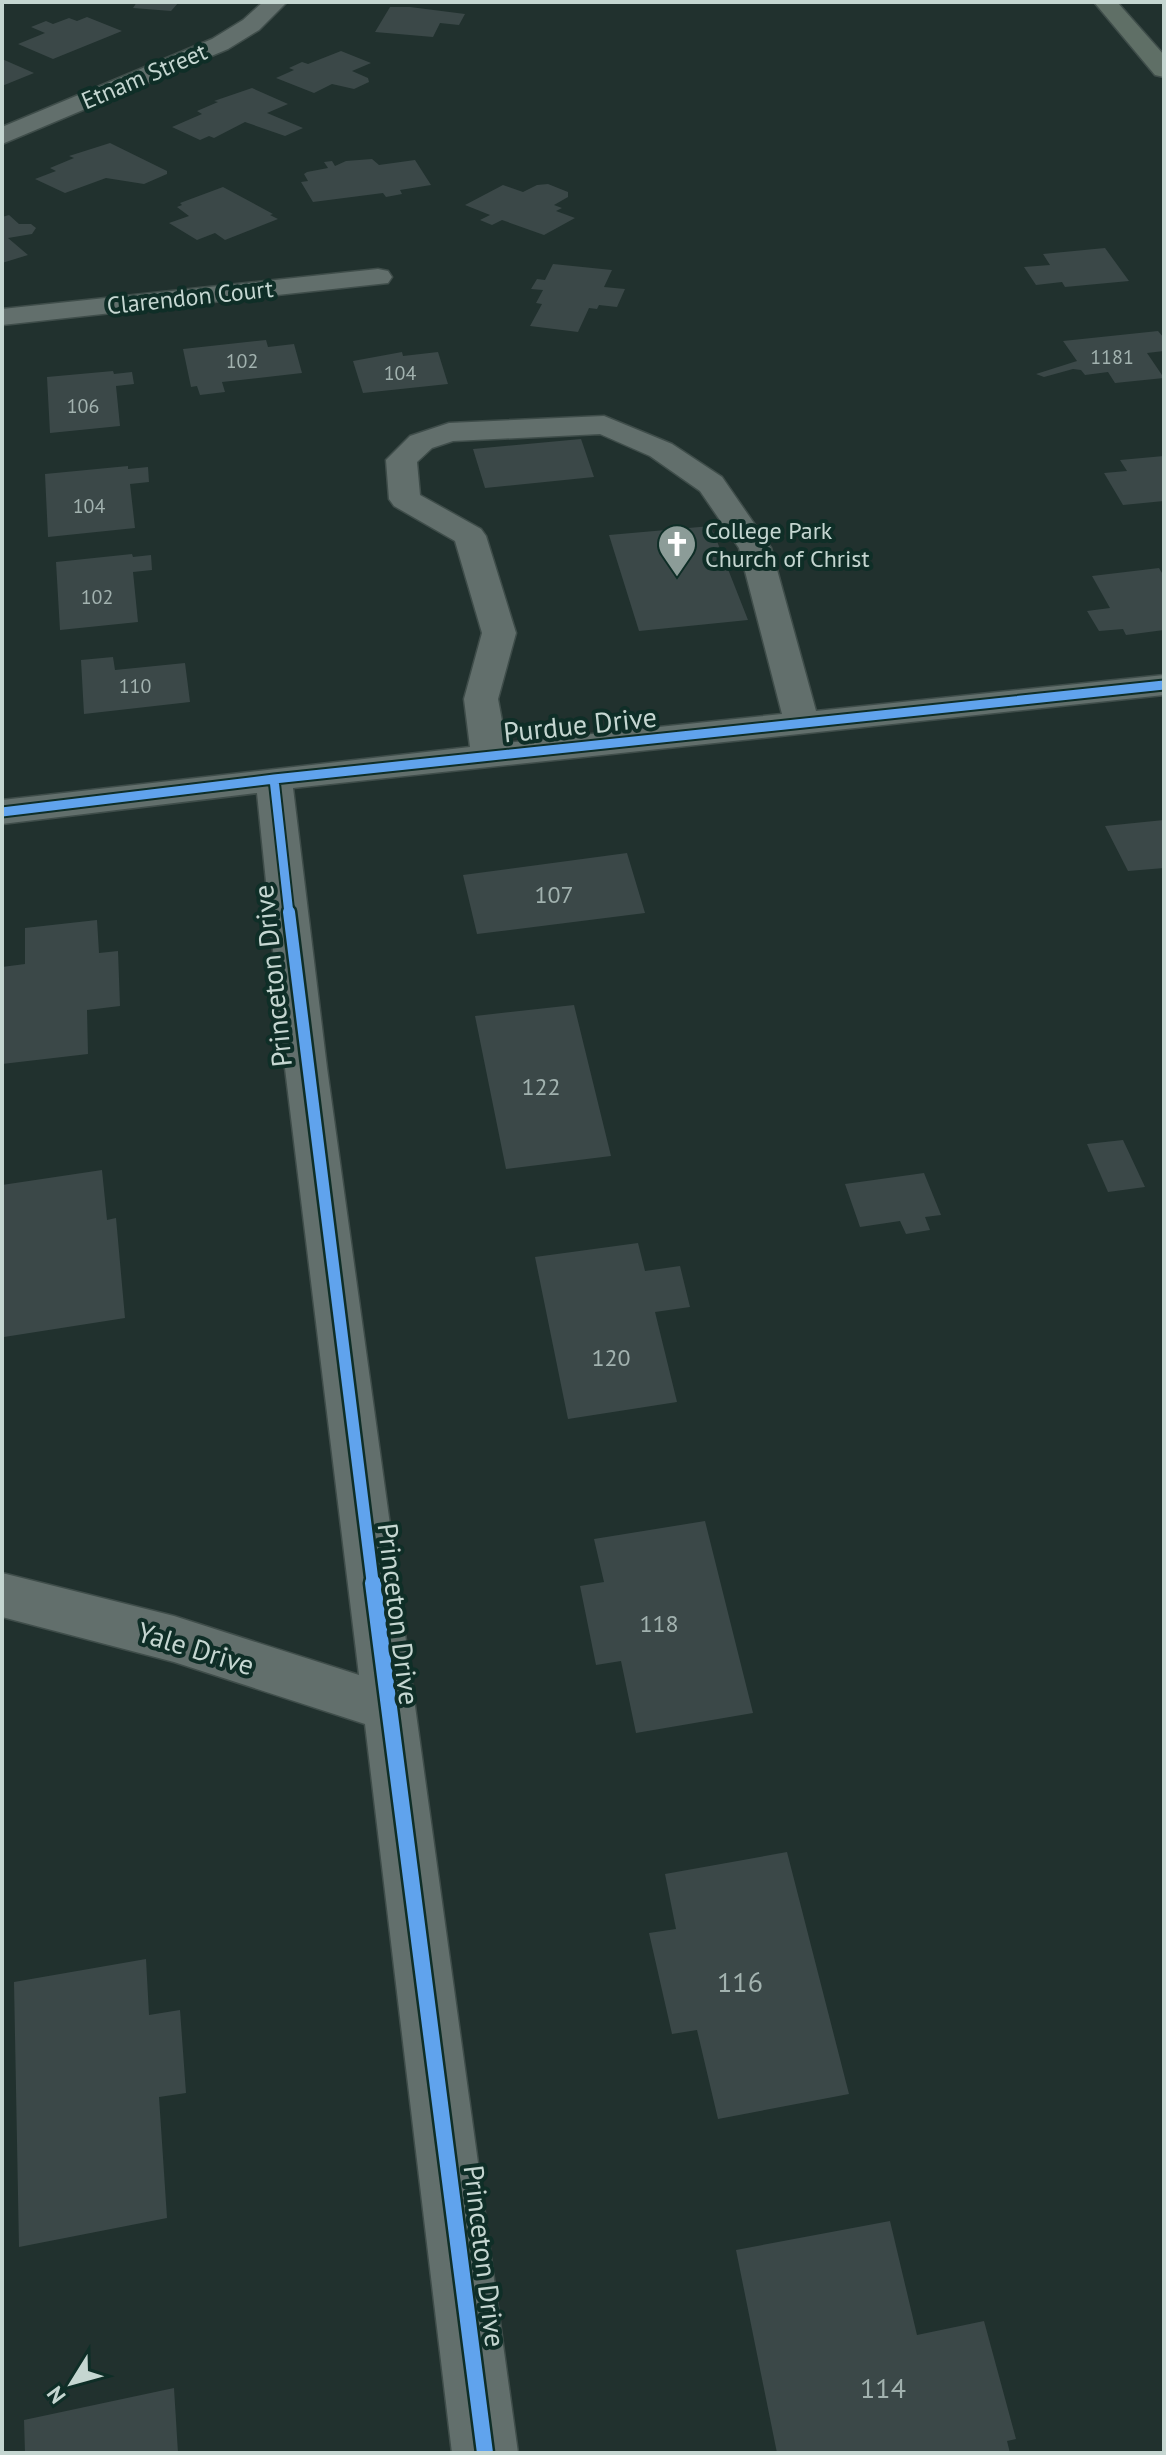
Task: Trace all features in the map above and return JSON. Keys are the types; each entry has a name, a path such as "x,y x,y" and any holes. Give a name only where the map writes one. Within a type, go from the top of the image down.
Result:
{"highway":[{"path":"1105,2 1164,70"}],"street":[{"name":"Etnam Street","path":"2,136 220,44 251,25 276,2"},
{"name":"Clarendon Court","path":"2,317 378,277"},
{"path":"490,758 481,699 499,633 470,536 405,499 401,460 421,442 449,432 604,425 661,450 711,484 755,548 802,724"},
{"name":"Purdue Drive","path":"2,812 274,779 1164,685"},
{"name":"Princeton Drive","path":"274,779 306,1068 485,2453"},
{"name":"Yale Drive","path":"2,1595 174,1639 387,1708"}],"building":[{"path":"137,2 179,2 171,11 133,8"},
{"path":"390,7 465,14 459,25 440,23 433,37 375,32"},
{"path":"87,17 122,31 53,59 18,44 45,33 31,27 46,21 53,24 69,18 77,21"},
{"path":"341,51 371,63 352,71 368,78 369,82 354,89 332,84 314,93 276,78 294,70 289,68 302,62 308,64"},
{"path":"2,59 34,73 2,86"},
{"path":"252,88 288,104 267,113 303,128 285,136 245,122 214,138 209,136 200,140 172,127 202,114 197,111 218,102 214,101"},
{"path":"110,143 167,171 167,174 144,184 106,178 65,193 35,179 56,171 50,168 74,158 69,156"},
{"path":"372,159 379,165 415,160 431,185 400,190 402,194 386,197 383,193 313,202 301,182 308,181 304,174 307,172 328,168 324,162 332,161 335,166 346,161"},
{"path":"548,184 568,192 568,197 554,205 562,208 556,211 575,218 544,235 502,220 492,225 480,220 490,215 465,205 503,185 523,192 537,185"},
{"path":"223,187 278,219 225,240 215,233 197,240 169,223 189,216 177,207 182,205 180,203"},
{"path":"9,215 19,224 31,224 36,228 32,234 8,238 28,255 2,263 2,217"},
{"path":"1105,248 1129,281 1065,287 1062,282 1036,285 1024,267 1050,265 1043,254"},
{"path":"553,264 612,270 604,287 625,289 617,307 599,305 597,309 589,308 578,332 530,326 542,304 536,303 543,290 531,289 537,279 545,280"},
{"path":"1158,331 1164,338 1164,351 1147,353 1164,378 1115,383 1108,372 1085,375 1081,370 1073,369 1044,377 1036,374 1077,361 1063,341"},
{"path":"266,340 268,347 294,344 302,373 222,382 225,392 200,395 197,386 191,387 183,349"},
{"path":"402,352 403,356 438,352 448,384 363,393 353,361"},
{"path":"113,371 114,374 132,372 134,384 116,386 120,426 50,433 47,377"},
{"path":"581,439 594,477 485,488 473,449"},
{"path":"1164,456 1164,501 1123,505 1104,473 1127,471 1120,460"},
{"path":"128,466 128,469 148,467 149,482 130,484 135,528 48,537 45,474"},
{"name":"College Park Church of Christ","path":"711,526 748,620 639,631 609,535"},
{"path":"132,554 133,557 151,555 152,570 133,572 138,622 60,630 56,562"},
{"path":"1159,568 1164,576 1164,630 1126,635 1123,629 1099,631 1087,611 1110,608 1092,576"},
{"path":"113,657 115,670 185,663 190,702 84,714 81,660"},
{"path":"1164,820 1164,868 1128,871 1105,826"},
{"path":"627,853 645,913 477,934 463,875"},
{"path":"97,920 99,953 118,951 120,1006 87,1010 88,1054 2,1064 2,967 25,964 25,928"},
{"path":"574,1005 611,1156 506,1169 475,1016"},
{"path":"1123,1140 1145,1187 1108,1192 1087,1144"},
{"path":"102,1170 107,1220 116,1218 125,1318 4,1337 2,1185"},
{"path":"924,1173 941,1215 925,1217 930,1230 906,1234 900,1221 860,1227 845,1184"},
{"path":"638,1243 645,1271 680,1266 690,1307 655,1312 677,1402 568,1419 535,1257"},
{"path":"705,1521 753,1713 636,1733 621,1661 596,1665 580,1586 604,1582 594,1539"},
{"path":"787,1852 849,2094 718,2119 697,2030 672,2034 649,1933 676,1929 665,1874"},
{"path":"146,1959 149,2015 180,2010 186,2093 159,2097 167,2218 19,2247 14,1982"},
{"path":"890,2221 917,2335 984,2321 1016,2439 1007,2441 1010,2453 777,2453 736,2250"},
{"path":"174,2388 178,2453 25,2453 24,2420"}],"cycle path":[{"path":"2,812 274,779 1164,685"},
{"path":"274,779 306,1068 485,2453"}],"place":[{"name":"College Park Church of Christ","path":"677,578"}]}
